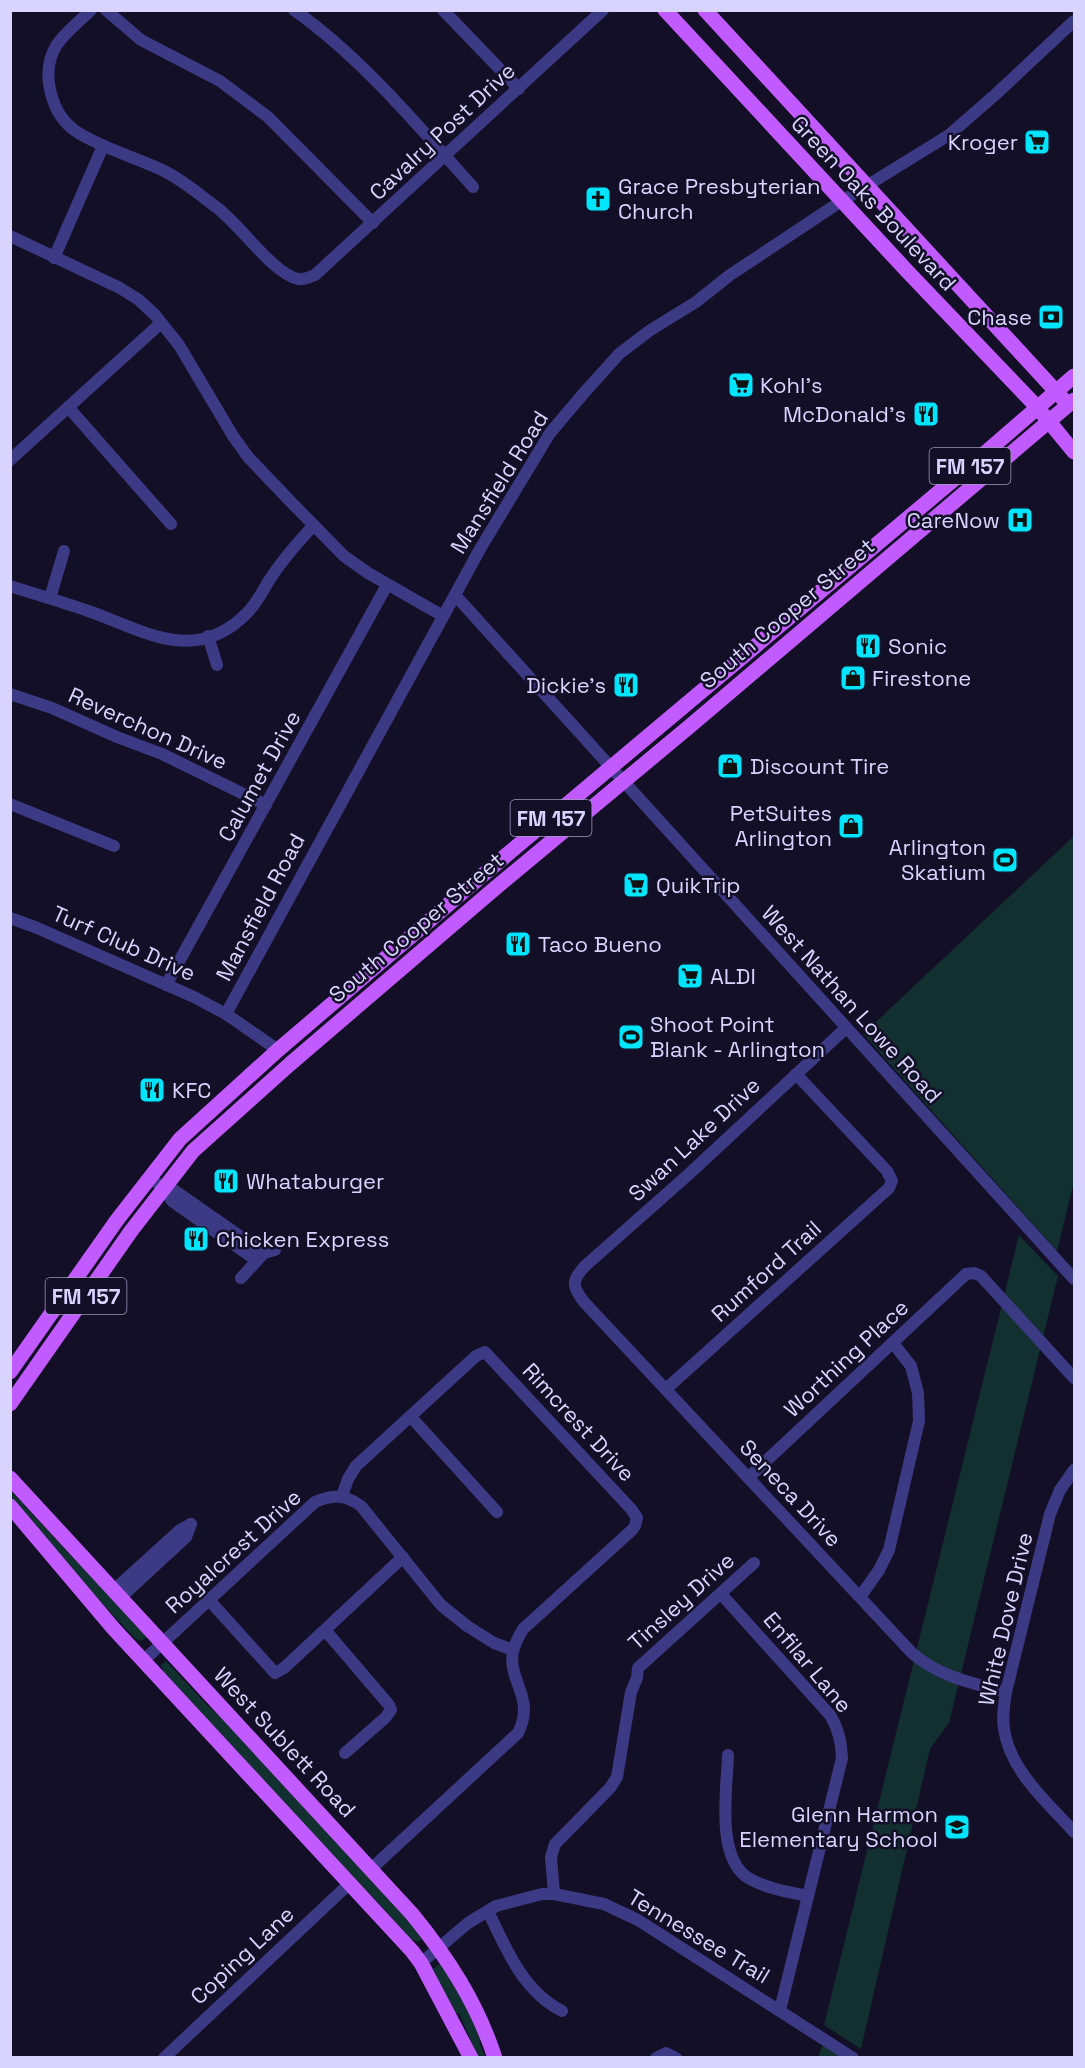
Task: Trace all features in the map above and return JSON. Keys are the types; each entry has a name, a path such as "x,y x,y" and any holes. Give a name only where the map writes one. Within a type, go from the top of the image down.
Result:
{"main road":[{"name":"Green Oaks Boulevard","path":"665,10 907,272 1036,407 1074,452"},
{"path":"705,10 866,187 1056,392 1072,406"},
{"name":"South Cooper Street","path":"10,1372 117,1220 180,1139 278,1050 430,920 1074,376"},
{"name":"South Cooper Street","path":"10,1404 131,1231 193,1151 227,1119 442,933 1049,422 1072,406"},
{"path":"430,920 442,933"},
{"name":"West Sublett Road","path":"10,1478 371,1869 440,1947 465,1987 495,2058"},
{"path":"10,1506 143,1661 421,1963 471,2058"}],"street":[{"path":"54,258 103,146 75,131 65,121 53,100 50,88 50,65 52,54 66,34 91,10"},
{"path":"106,10 123,27 141,40 220,81 268,117 373,223"},
{"path":"294,10 387,93 473,187"},
{"path":"442,10 519,89"},
{"path":"583,10 593,21"},
{"name":"Cavalry Post Drive","path":"103,146 172,175 219,209 278,269 298,279 307,279 315,275 446,157 603,10"},
{"name":"Mansfield Road","path":"226,1014 480,549 550,433 619,354 649,330 696,303 730,275 951,133 1074,21"},
{"path":"10,236 120,288 139,300 179,345 248,457 344,556 387,585 443,616"},
{"path":"10,459 161,323"},
{"path":"68,408 171,524"},
{"path":"10,586 164,639 188,641 208,636 234,624 248,612 295,545 314,525"},
{"path":"50,598 64,551"},
{"name":"Calumet Drive","path":"166,985 387,585"},
{"name":"West Nathan Lowe Road","path":"455,596 1074,1279"},
{"path":"208,636 217,664"},
{"name":"Reverchon Drive","path":"10,694 52,708 162,754 266,805"},
{"path":"10,804 114,846"},
{"name":"Turf Club Drive","path":"10,918 166,985 226,1014 278,1050"},
{"name":"Swan Lake Drive","path":"574,1282 576,1275 585,1266 846,1028"},
{"name":"Rumford Trail","path":"666,1389 889,1188 892,1181 887,1171 796,1074"},
{"path":"150,1177 164,1189 171,1201 265,1255 241,1278"},
{"name":"Worthing Place","path":"749,1477 966,1274 974,1273 986,1282 1074,1378"},
{"name":"Seneca Drive","path":"574,1282 584,1302 912,1653 927,1666 947,1676 1005,1692"},
{"path":"860,1597 879,1570 889,1550 920,1421 918,1393 911,1366 893,1343"},
{"name":"Rimcrest Drive","path":"411,1417 476,1356 485,1352 637,1518 632,1530 523,1629 513,1650"},
{"path":"371,1869 518,1733 523,1723 525,1705 514,1670 513,1650 494,1643 459,1621 428,1590 404,1557 361,1506 342,1496 348,1479 356,1466 411,1417 497,1512"},
{"name":"White Dove Drive","path":"1074,1470 1060,1490 1050,1514 1005,1692 1003,1710 1004,1731 1016,1764 1074,1832"},
{"name":"Royalcrest Drive","path":"143,1661 315,1502 333,1496 342,1496"},
{"path":"209,1600 275,1673 284,1668 404,1557"},
{"path":"118,1594 152,1563"},
{"name":"Tinsley Drive","path":"554,1894 551,1857 555,1844 610,1788 617,1777 631,1692 637,1678 638,1668 754,1563"},
{"name":"Enfilar Lane","path":"721,1594 813,1695 830,1715 838,1729 842,1758 780,2010"},
{"path":"325,1630 390,1705 391,1710 345,1753"},
{"path":"728,1755 726,1834 734,1862 748,1878 770,1888 808,1896"},
{"name":"Coping Lane","path":"164,2058 349,1884"},
{"name":"Tennessee Trail","path":"421,1963 468,1923 488,1911 516,1900 542,1894 554,1894 604,1904 620,1910 853,2058"},
{"path":"488,1911 517,1970 549,2004 562,2011"},
{"path":"656,2058 666,2053 676,2058"}],"green space":[{"path":"1074,836 1074,1182 1057,1251 863,1034"},
{"path":"1019,1235 1058,1276 949,1723 930,1749 861,2049 824,2025"},
{"path":"11,1491 72,1557 103,1586 147,1637 141,1641 135,1638 66,1565 11,1500"},
{"path":"166,1661 208,1706 235,1730 401,1909 423,1938 418,1942 411,1939 373,1897 349,1876 164,1674 161,1665"},
{"path":"440,1964 445,1967 483,2039 479,2041 485,2057 478,2057 459,2013 455,2014 433,1974 433,1969"},
{"path":"823,2044 842,2058 818,2058"}],"place":[{"name":"Kroger","path":"1037,142"},
{"name":"Grace Presbyterian Church","path":"598,199"},
{"name":"Chase","path":"1051,317"},
{"name":"Kohl's","path":"741,385"},
{"name":"McDonald's","path":"926,414"},
{"name":"CareNow","path":"1020,520"},
{"name":"Sonic","path":"868,646"},
{"name":"Firestone","path":"853,678"},
{"name":"Dickie's","path":"626,685"},
{"name":"Discount Tire","path":"730,766"},
{"name":"PetSuites Arlington","path":"851,826"},
{"name":"Arlington Skatium","path":"1005,860"},
{"name":"QuikTrip","path":"636,885"},
{"name":"Taco Bueno","path":"518,944"},
{"name":"ALDI","path":"690,976"},
{"name":"Shoot Point Blank - Arlington","path":"631,1037"},
{"name":"KFC","path":"152,1090"},
{"name":"Whataburger","path":"226,1181"},
{"name":"Chicken Express","path":"196,1239"},
{"name":"Glenn Harmon Elementary School","path":"957,1827"}]}
